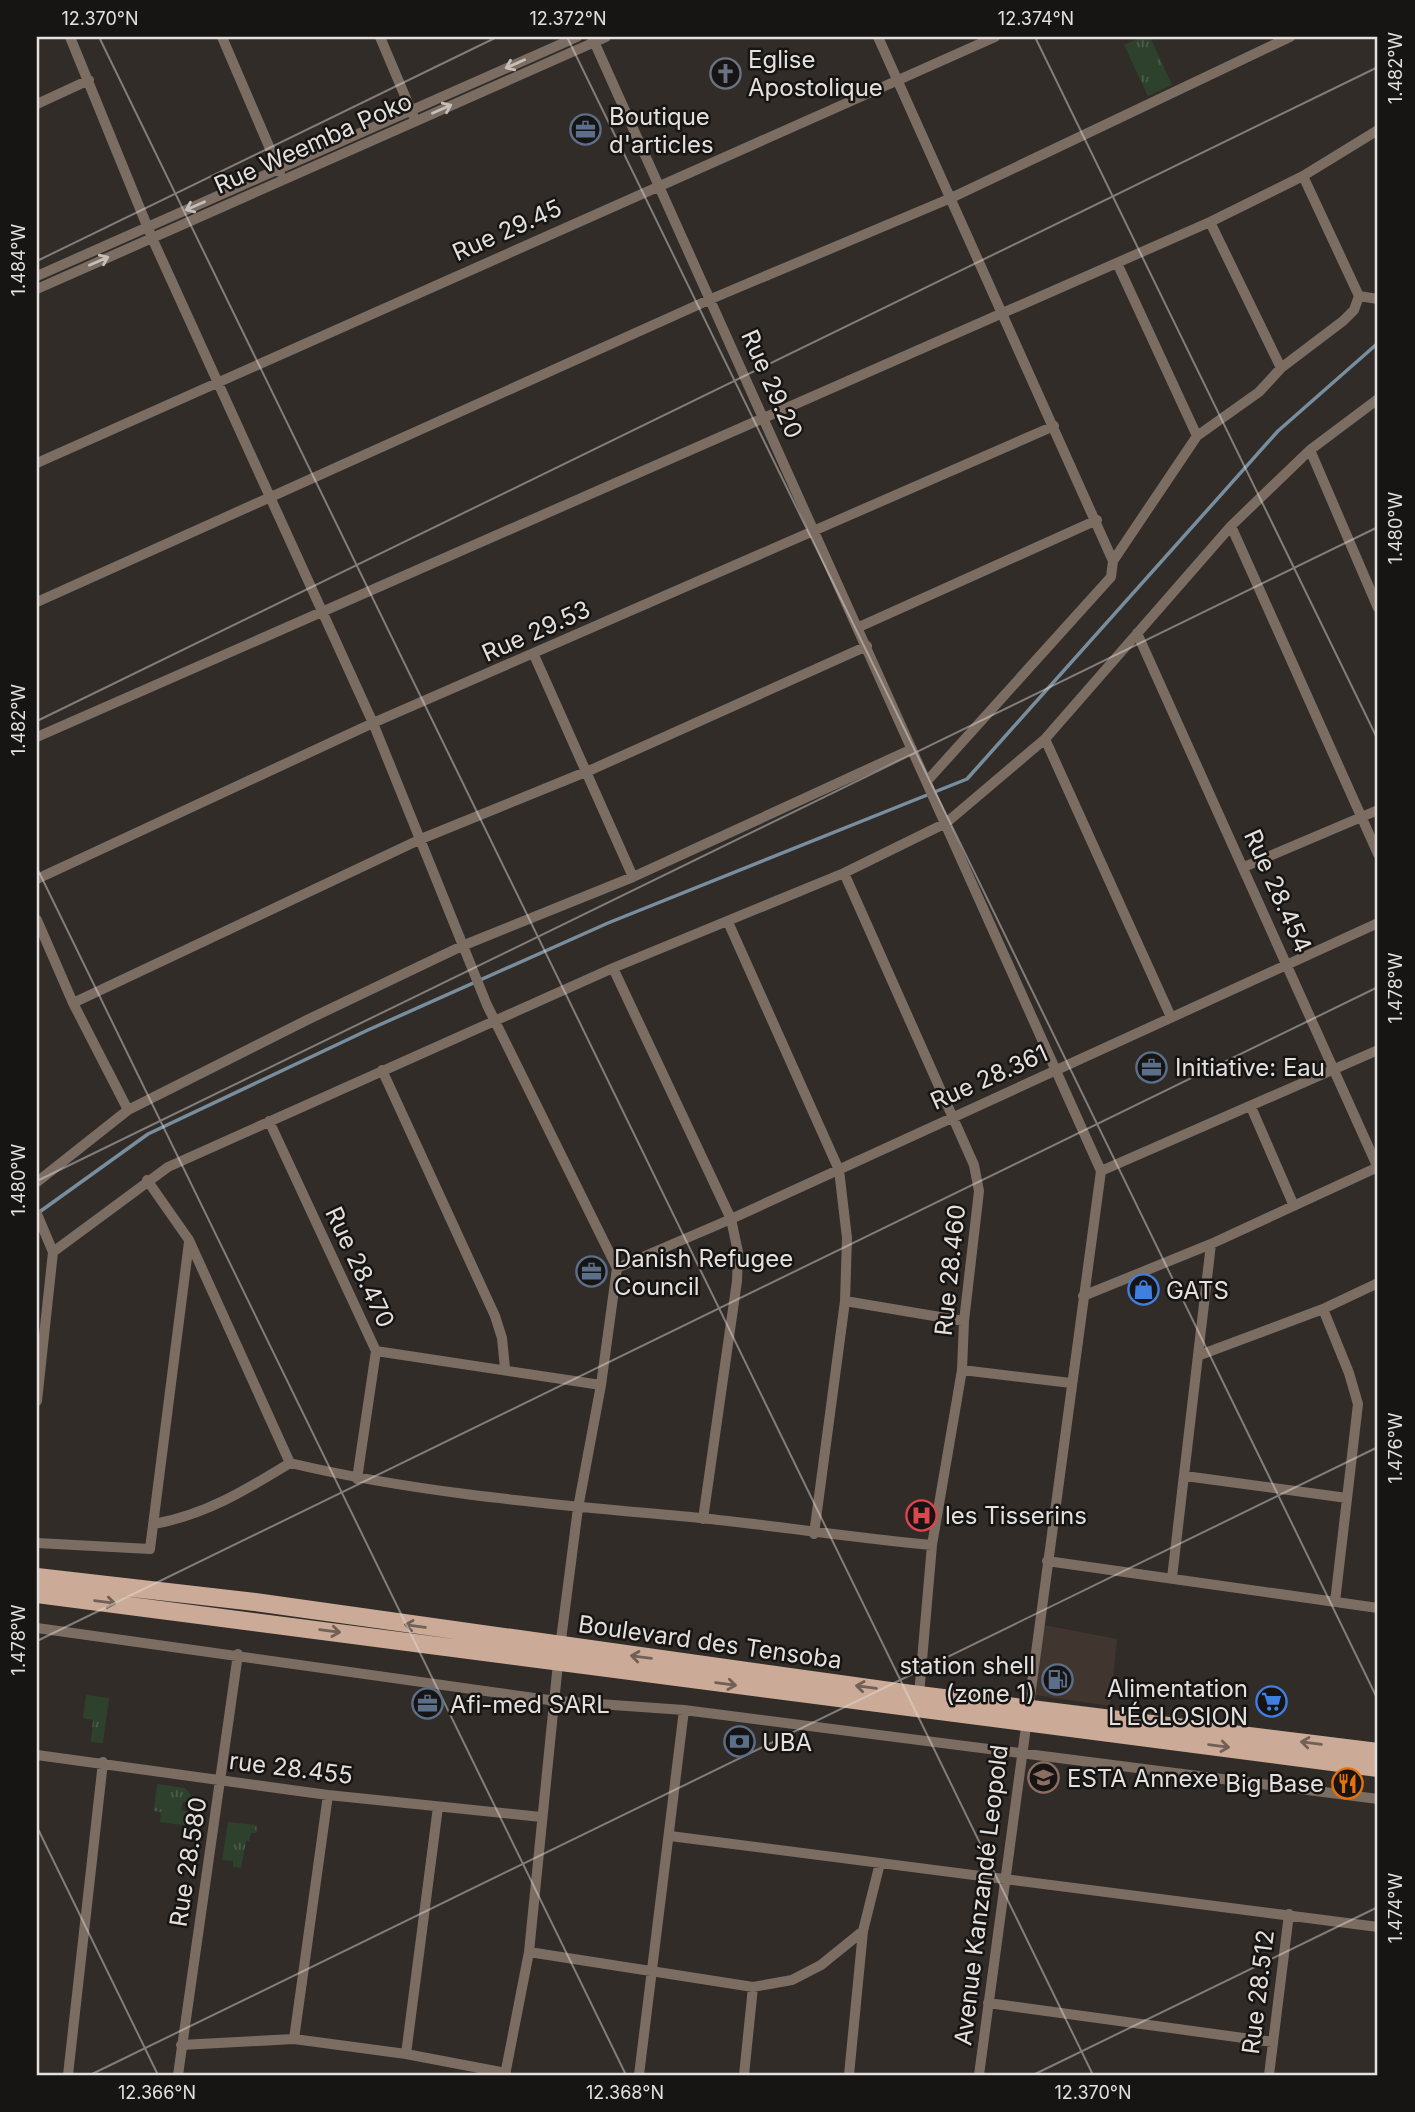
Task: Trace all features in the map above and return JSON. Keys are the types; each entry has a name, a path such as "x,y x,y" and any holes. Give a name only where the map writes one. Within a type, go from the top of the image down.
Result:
{"main road":[{"name":"Boulevard des Tensoba","path":"37,1577 255,1602 559,1655 1025,1714 1378,1752"},
{"name":"Boulevard des Tensoba","path":"37,1594 919,1695 1025,1714 1378,1768"}],"street":[{"path":"70,37 150,232 373,723 487,1005 617,1268 559,1655 529,1952 505,2074 406,2054 294,2039 181,2045"},
{"path":"222,37 281,174"},
{"path":"380,37 413,116"},
{"name":"Rue Weemba Poko","path":"413,116 577,37"},
{"name":"Rue Weemba Poko","path":"37,276 150,232 413,116 594,39 606,37"},
{"path":"878,37 1097,520 1113,561"},
{"name":"Rue 29.45","path":"37,463 218,380 995,37"},
{"path":"37,602 711,299 951,198 1290,37"},
{"name":"Rue 29.20","path":"594,39 927,783"},
{"path":"37,104 89,80"},
{"path":"37,737 1210,222 1303,176 1378,130"},
{"path":"1303,176 1359,296 1353,310 1343,321 1281,368 1259,392 1197,436 1113,561 1111,577 927,783 1101,1171 1378,1050"},
{"path":"1210,222 1281,368"},
{"name":"Rue Weemba Poko","path":"37,289 150,232"},
{"path":"1117,263 1197,436"},
{"path":"1359,296 1378,299"},
{"path":"53,1252 168,1167 382,1069 613,968 844,873 946,823 1045,739 1231,526 1310,450 1378,399"},
{"name":"Rue 29.53","path":"37,879 373,723 1054,426"},
{"path":"1310,450 1378,608"},
{"path":"859,627 1097,520"},
{"path":"1231,526 1378,855"},
{"name":"Rue 28.454","path":"1137,633 1378,1167"},
{"path":"73,1003 421,839 587,772 867,646"},
{"path":"534,655 632,877"},
{"path":"1045,739 1171,1017"},
{"path":"37,1182 128,1110 464,951 912,749"},
{"path":"1244,867 1378,810"},
{"name":"Rue 28.460","path":"844,873 974,1165 979,1191 964,1321 962,1370 932,1545 919,1695"},
{"path":"37,920 73,1003 128,1110"},
{"path":"728,922 839,1170 847,1238 845,1301 814,1534"},
{"name":"Rue 28.361","path":"617,1268 731,1219 1378,923"},
{"path":"613,968 731,1219 738,1252 737,1281 703,1519"},
{"path":"382,1069 495,1316 502,1338 505,1368"},
{"path":"1251,1107 1294,1206"},
{"name":"Rue 28.470","path":"269,1121 376,1351 357,1479"},
{"path":"1083,1296 1211,1244 1378,1167"},
{"name":"Avenue Kanzandé Leopold","path":"979,2075 1025,1714 1101,1171"},
{"path":"147,1180 189,1240 290,1464"},
{"path":"37,1214 53,1252 37,1401"},
{"path":"37,1543 148,1550 189,1240"},
{"path":"1172,1578 1211,1244"},
{"path":"1200,1355 1323,1309 1378,1283"},
{"path":"845,1301 964,1321"},
{"path":"1323,1309 1349,1373 1358,1404 1335,1602"},
{"path":"376,1351 505,1368 601,1385"},
{"path":"962,1370 1071,1384"},
{"path":"153,1524 221,1504 290,1464 357,1479 579,1508 932,1545"},
{"path":"1185,1476 1347,1498"},
{"path":"1047,1561 1378,1608"},
{"path":"37,1628 238,1654 556,1701 684,1710 1378,1799"},
{"name":"Rue 28.580","path":"178,2075 238,1654"},
{"path":"639,2075 684,1710"},
{"name":"rue 28.455","path":"37,1755 328,1795 541,1817"},
{"path":"68,2075 103,1762"},
{"path":"294,2039 328,1795"},
{"path":"406,2054 438,1807"},
{"path":"670,1836 1378,1927"},
{"path":"849,2075 863,1931 880,1863"},
{"name":"Rue 28.512","path":"1269,2075 1289,1914"},
{"path":"529,1952 753,1987 792,1980 821,1965 863,1931"},
{"path":"744,2075 753,1987"},
{"path":"988,2003 1273,2042"}],"shaded area":[{"path":"1044,1625 1117,1639 1110,1706 1035,1695"}],"green space":[{"path":"1142,37 1150,37 1172,85 1148,96 1124,45"},
{"path":"86,1695 109,1698 103,1743 91,1742 93,1720 83,1718"},
{"path":"157,1784 185,1788 193,1798 193,1803 183,1802 181,1810 192,1813 190,1826 160,1822 161,1812 154,1811"},
{"path":"228,1822 257,1825 256,1833 251,1833 249,1841 246,1841 241,1868 233,1867 233,1861 222,1860"}],"waterway":[{"path":"38,1213 148,1134 368,1030 608,923 967,779 1278,431 1378,343"}],"place":[{"name":"Eglise Apostolique","path":"725,73"},
{"name":"Boutique d'articles","path":"586,130"},
{"name":"Initiative: Eau","path":"1152,1067"},
{"name":"Danish Refugee Council","path":"591,1272"},
{"name":"GATS","path":"1143,1290"},
{"name":"les Tisserins","path":"922,1515"},
{"name":"station shell (zone 1)","path":"1058,1679"},
{"name":"Alimentation L'ÉCLOSION","path":"1271,1702"},
{"name":"Afi-med SARL","path":"427,1704"},
{"name":"UBA","path":"739,1742"},
{"name":"ESTA Annexe","path":"1044,1778"},
{"name":"Big Base","path":"1347,1783"}]}
